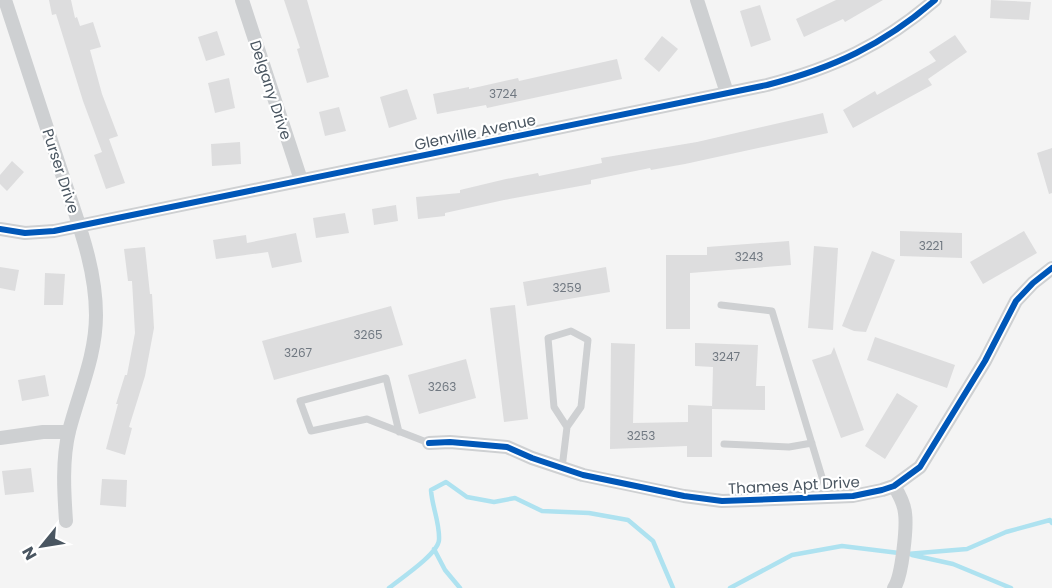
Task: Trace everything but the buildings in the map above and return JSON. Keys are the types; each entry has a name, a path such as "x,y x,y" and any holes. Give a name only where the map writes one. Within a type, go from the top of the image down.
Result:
{"street":[{"name":"Purser Drive","path":"5,0 79,226 92,274 96,315 88,374 69,432 66,449 64,493 66,522"},
{"name":"Delgany Drive","path":"242,0 301,180"},
{"path":"697,0 727,93"},
{"name":"Glenville Avenue","path":"0,229 25,233 79,226 791,79 840,62 869,48 896,31 935,0"},
{"name":"Thames Apt Drive","path":"429,443 507,447 583,476 684,496 722,501 853,496 894,486 921,467 985,361 1016,301 1052,268"},
{"path":"0,438 43,432 69,432"},
{"path":"894,486 905,512 901,567 894,588"}],"lane":[{"path":"721,305 772,311 828,497"},
{"path":"562,468 567,427 581,407 588,340 571,331 548,338 554,407 567,427"},
{"path":"399,432 386,378 300,401 311,431 367,419 399,432 429,443"},
{"path":"724,444 789,447 812,443"}],"waterway":[{"path":"389,588 426,559 437,546 438,527 431,490 446,482 467,497 494,502 515,498 542,511 589,513 628,520 653,541 673,588"},
{"path":"730,588 792,555 842,546 907,554 967,549 1006,532 1050,520 1052,523"},
{"path":"434,549 445,570 460,588"},
{"path":"912,555 953,564 1011,588"}],"cycle path":[{"path":"0,229 25,233 54,231 767,85 814,71 856,53 896,30 935,0"},
{"path":"429,443 450,442 507,447 583,475 684,496 722,501 853,496 882,490 894,486 920,467 985,361 1016,301 1052,268"}]}
